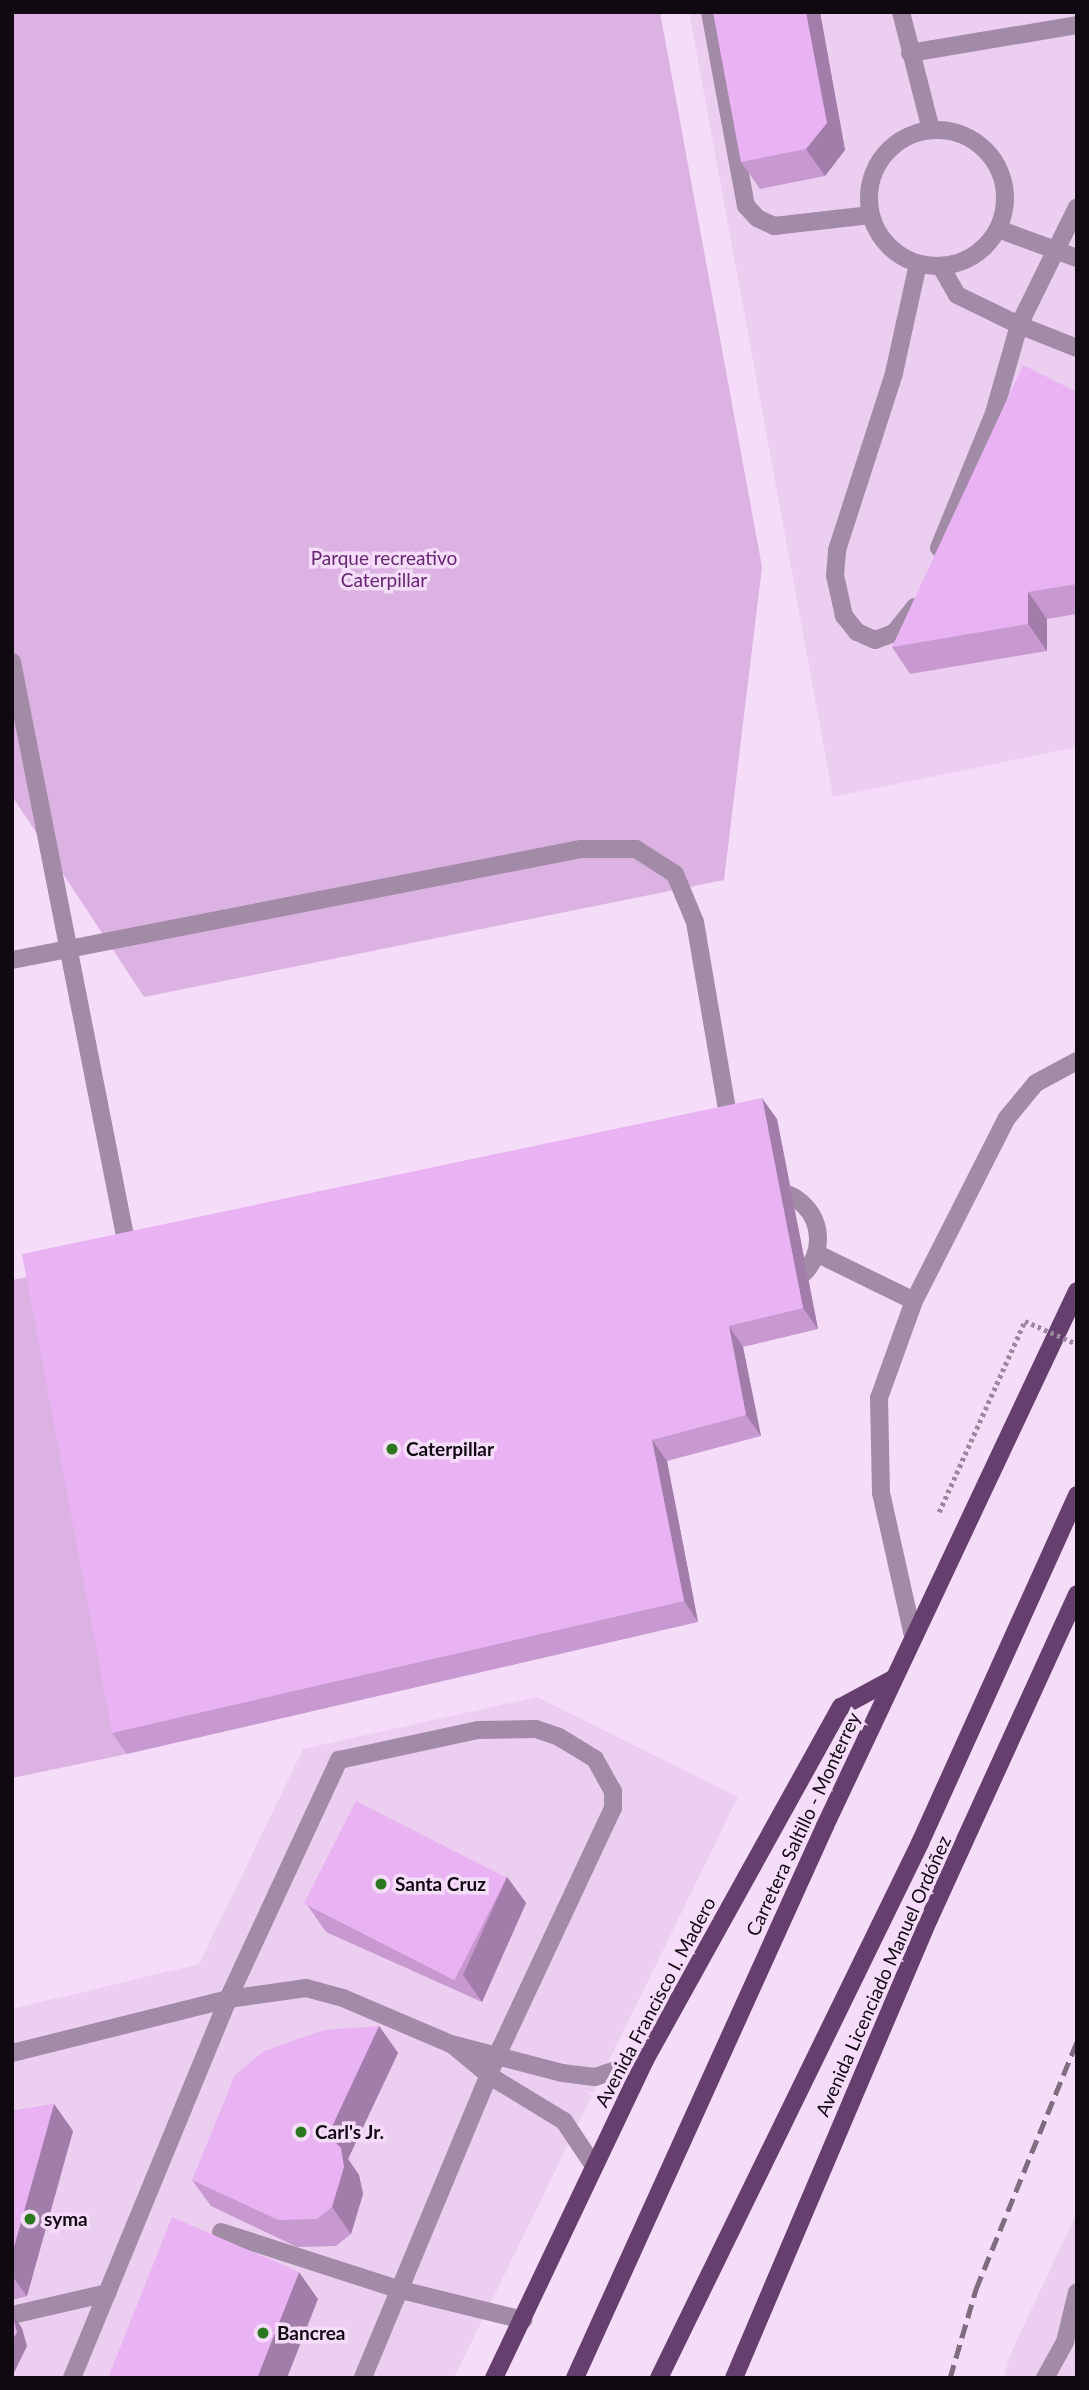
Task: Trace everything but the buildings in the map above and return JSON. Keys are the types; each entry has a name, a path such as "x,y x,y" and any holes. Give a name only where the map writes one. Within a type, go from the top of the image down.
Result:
{"main road":[{"name":"Carretera Saltillo - Monterrey","path":"575,2378 825,1826 1077,1291"},
{"path":"659,2378 920,1843 1077,1495"},
{"name":"Avenida Licenciado Manuel Ordóñez","path":"734,2378 929,1919 1077,1594"},
{"name":"Avenida Francisco I. Madero","path":"494,2378 645,2060 841,1707 893,1679"}],"lane":[{"path":"710,12 746,206 757,218 774,226 870,215"},
{"path":"901,12 931,130"},
{"path":"910,53 1077,25"},
{"path":"931,130 952,131 987,152 1004,188 998,229 984,248 964,261 941,267 918,264 896,254 880,237 870,215 869,191 876,168 889,149 909,136 931,130"},
{"path":"932,564 994,413 1019,324 1077,207"},
{"path":"998,229 1077,258"},
{"path":"918,264 894,373 836,550 835,575 844,615 857,632 875,640 894,633 912,614 922,589"},
{"path":"941,267 957,295 1077,348"},
{"path":"12,662 133,1276"},
{"path":"12,960 581,849 636,849 675,874 695,922 733,1147"},
{"path":"913,1636 881,1493 877,1451 879,1398 914,1301 1007,1118 1036,1083 1077,1061"},
{"path":"766,1192 790,1196 813,1220 816,1253 797,1279 782,1286 749,1283 735,1273 722,1243 731,1211 741,1193 766,1192"},
{"path":"816,1253 914,1301"},
{"path":"72,2378 229,1999 339,1760 478,1730 536,1729 559,1737 595,1759 613,1791 613,1808 498,2053 363,2378"},
{"path":"12,2053 229,1999 306,1988 343,1998 451,2043 498,2053 562,2073 595,2077 645,2060"},
{"path":"451,2043 490,2076 564,2121 594,2166"},
{"path":"221,2232 401,2290 523,2320"},
{"path":"1045,2378 1071,2343 1077,2292"},
{"path":"12,2315 107,2293"}],"path":[{"path":"939,1512 1025,1321 1077,1344"}],"shaded area":[{"path":"689,12 1077,12 1077,747 833,797"},
{"path":"537,1697 738,1797 454,2378 12,2378 12,2009 199,1964 303,1749"},
{"path":"1077,2212 1077,2378 1004,2378 1010,2355"}],"green space":[{"name":"Parque recreativo Caterpillar","path":"12,12 660,12 762,567 724,880 144,997 12,796"},
{"path":"37,1275 127,1754 12,1778 12,1280"}],"railway":[{"path":"950,2378 976,2289 1077,2041"}],"place":[{"name":"Caterpillar","path":"392,1449"},
{"name":"Santa Cruz","path":"381,1884"},
{"name":"Carl's Jr.","path":"301,2132"},
{"name":"syma","path":"30,2219"},
{"name":"Bancrea","path":"263,2333"}]}
